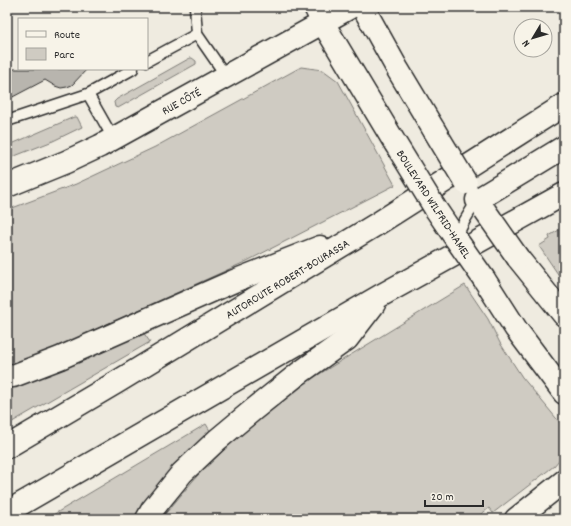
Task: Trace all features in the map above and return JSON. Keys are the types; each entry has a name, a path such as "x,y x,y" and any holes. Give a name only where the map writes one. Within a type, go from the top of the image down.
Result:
{"main road":[{"name":"RUE CÔTÉ","path":"7,186 66,162 113,138 226,76 319,15 351,7"},
{"path":"363,7 398,70 477,200 518,258 564,315"},
{"name":"BOULEVARD WILFRID-HAMEL","path":"319,15 395,143 456,239 516,329 564,393"},
{"name":"AUTOROUTE ROBERT-BOURASSA","path":"7,447 181,344 377,224 564,105"},
{"path":"477,200 564,148"},
{"path":"7,512 380,296 564,194"},
{"path":"7,377 60,358 234,281 377,224"},
{"path":"147,519 152,510 182,473 217,440 259,405 298,374 347,339 380,296"},
{"path":"516,519 564,481"}],"lane":[{"path":"195,7 197,34 226,76"},
{"path":"148,60 197,34"},
{"path":"7,120 88,94 131,70"},
{"path":"88,94 113,138"},
{"path":"456,239 477,200"}],"green space":[{"path":"190,58 196,61 196,64 118,108 115,107 114,102 117,99"},
{"path":"301,67 323,70 338,81 395,185 247,261 39,355 7,366 7,210 76,184 155,147"},
{"path":"77,117 82,127 53,141 7,159 7,146"},
{"path":"564,227 564,283 539,246 550,239 549,236"},
{"path":"465,285 488,319 500,343 522,377 561,424 564,432 564,454 554,466 493,513 489,508 475,519 161,519 197,476 252,423 303,384"},
{"path":"143,332 150,342 7,425 7,388"},
{"path":"206,424 212,434 137,519 46,519"}],"building":[{"path":"7,69 86,70 72,85 67,87 61,88 45,80 7,100"}]}
